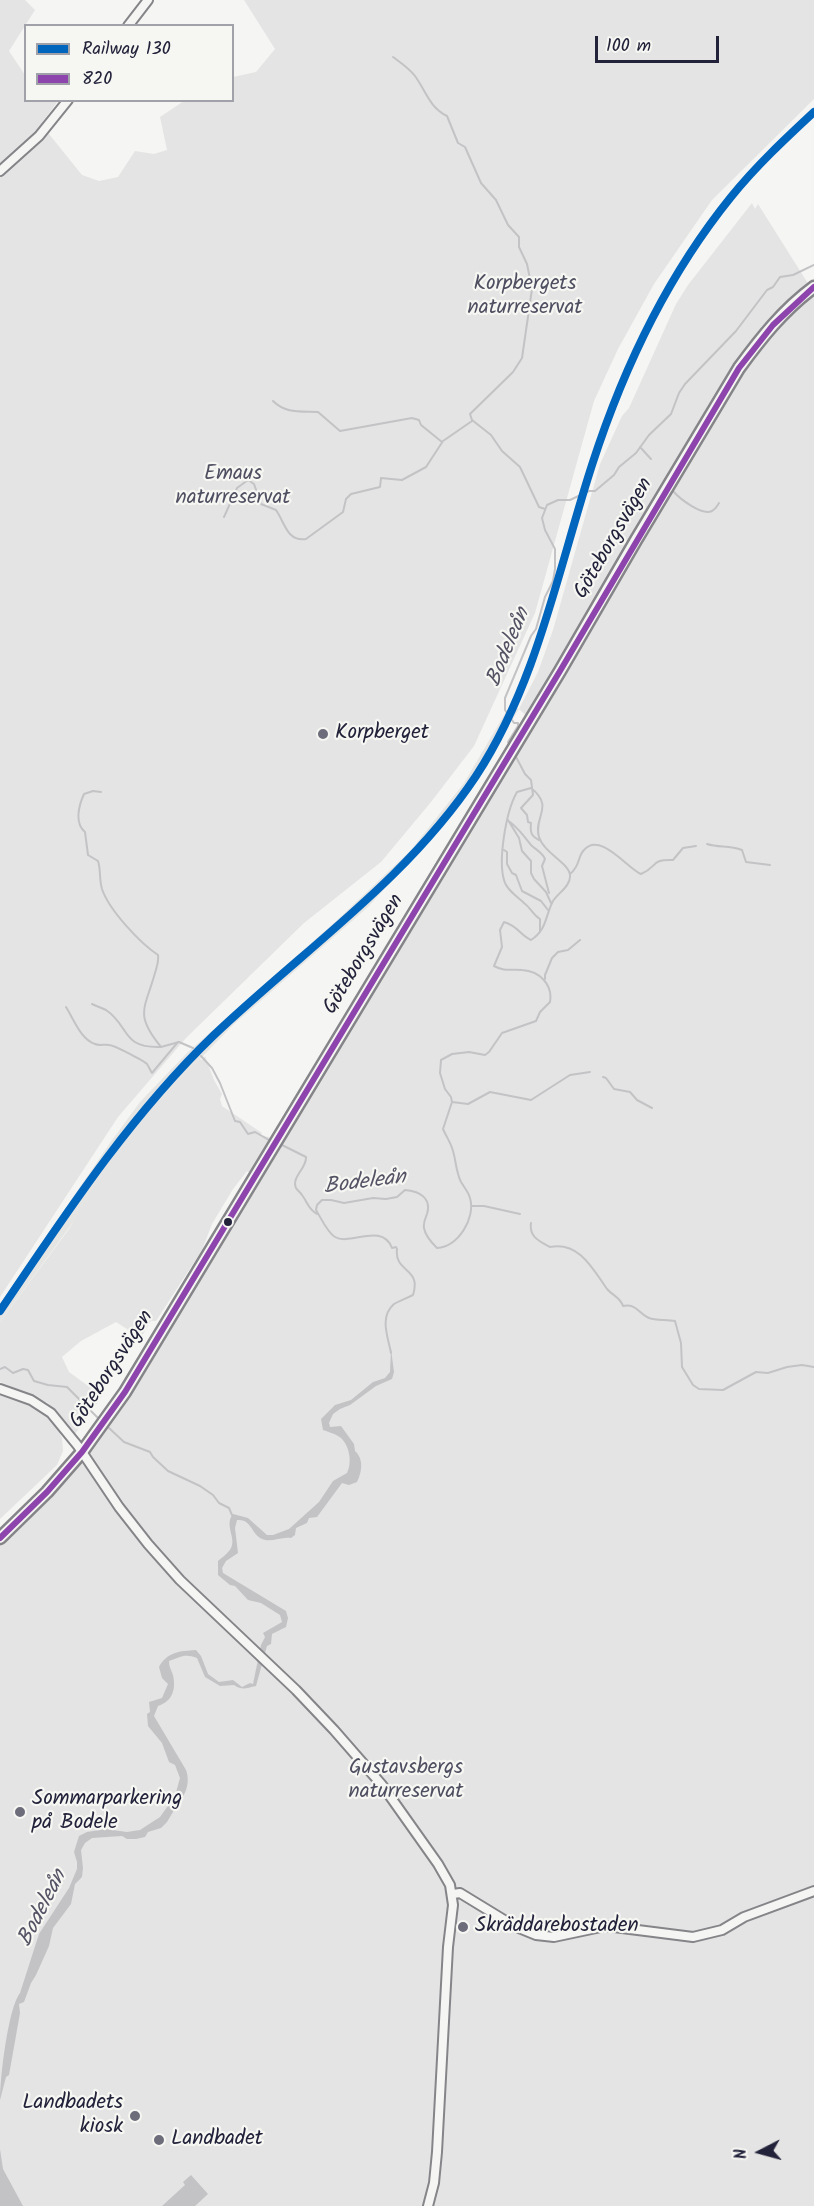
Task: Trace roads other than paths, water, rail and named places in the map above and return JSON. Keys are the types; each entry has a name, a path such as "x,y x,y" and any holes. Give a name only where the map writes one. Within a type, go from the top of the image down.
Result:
{"street":[{"path":"130,24 148,0"},
{"path":"0,171 39,136 66,102"},
{"name":"Göteborgsvägen","path":"0,1538 47,1492 82,1452 125,1392 739,369 779,316 810,290"},
{"path":"0,1389 31,1400 43,1407 62,1425 147,1544 180,1580 297,1690 382,1785 438,1864 453,1894 437,2152 434,2183 428,2206"},
{"path":"453,1894 460,1893 514,1926 536,1935 554,1937 606,1926 693,1936 722,1930 744,1917 814,1891"}],"waterway":[{"path":"393,57 413,73 432,103 447,116 458,143 465,147 481,183 496,200 508,225 519,237 519,247 527,264 532,289 522,358 513,372 470,414 472,420 491,435 502,451 520,467 539,507 545,509"},
{"name":"Bodeleån","path":"511,747 508,742 518,723 514,723 505,710 505,698 536,629 555,569 555,549 545,530 542,518 547,505 595,491 614,475 619,467 636,453 649,435 671,414 685,384 736,331 767,290 773,287 780,277 793,275 814,265"},
{"path":"273,401 288,410 318,412 340,431 412,418 419,420 421,425 442,442"},
{"path":"224,517 237,488 248,480 254,484 261,504 276,510 291,535 295,538 306,539 343,512 346,499 351,494 380,487 381,478 402,480 426,467 443,441 472,421"},
{"path":"640,447 651,459"},
{"path":"673,491 686,502 703,511 712,511 719,503"},
{"path":"515,755 525,774 531,780 533,795 521,808 527,815 528,822 531,823 534,837 539,840"},
{"path":"531,788 517,792 509,811 502,863 505,883 511,892 540,919 540,932"},
{"name":"Bodeleån","path":"391,1353 386,1327 387,1315 394,1304 413,1295 414,1279 397,1257 396,1247 392,1248 387,1240 374,1235 349,1239 341,1239 332,1235 316,1210 317,1205 322,1200 344,1203 373,1198 386,1199 397,1197 405,1190 415,1192 426,1200 428,1208 424,1228 427,1236 437,1248 452,1243 464,1230 470,1214 470,1198 459,1178 452,1148 443,1129 452,1102 440,1073 441,1060 452,1054 469,1052 485,1055 502,1033 536,1021 540,1012 550,1002 549,990 540,976 528,971 505,970 494,966 502,947 500,930 504,922 531,940 540,932 553,901 570,879 569,871 546,848 539,837 542,801 531,788"},
{"path":"101,792 93,791 84,794 79,808 79,819 85,832 88,855 98,861 102,889 111,906 143,943 158,955 158,964 145,1004 147,1027 161,1047 179,1042 193,1048"},
{"path":"508,820 519,838 522,851 531,861 531,873 534,879 546,892 551,903"},
{"path":"510,822 544,857 542,866 549,893"},
{"path":"707,844 742,850 746,862 770,865"},
{"path":"570,874 584,850 591,845 606,848 641,874 657,862 673,860 683,848 696,846"},
{"path":"504,850 507,852 507,864 512,873 516,875 522,891 541,901 548,910"},
{"path":"545,979 552,958 558,952 568,950 580,940"},
{"path":"92,1004 114,1016 127,1035 138,1044 160,1047"},
{"path":"66,1007 90,1042 112,1046 129,1053 147,1064 152,1073 178,1042"},
{"path":"201,1056 212,1068 220,1083 235,1121 240,1122 248,1134 255,1132 269,1140"},
{"path":"452,1102 468,1104 490,1092 531,1100 570,1075 590,1072"},
{"path":"603,1077 614,1089 630,1092 637,1100 652,1108"},
{"path":"282,1145 306,1157 295,1184 310,1208 317,1214"},
{"path":"471,1206 484,1206 520,1214"},
{"path":"531,1223 533,1235 539,1240 550,1247 569,1248 584,1258 623,1306 634,1307 652,1319 675,1321 681,1343 682,1367 693,1385 699,1389 723,1390 756,1372 768,1373 802,1365 814,1367"},
{"path":"0,1369 5,1367 13,1373 23,1369 28,1370 34,1381 67,1387 98,1418"},
{"path":"109,1428 124,1442 150,1452 168,1471 200,1486 213,1495 219,1503 229,1508 232,1515"}],"rail line":[{"name":"130","path":"0,1311 99,1168 182,1067 247,1005 386,882 449,814 476,776 497,740 531,664 604,429 649,325 687,259 731,197 814,112"}],"place":[{"name":"Korpberget","path":"323,734"},
{"name":"Sommarparkering på Bodele","path":"20,1812"},
{"name":"Skräddarebostaden","path":"463,1927"},
{"name":"Landbadets kiosk","path":"135,2116"},
{"name":"Landbadet","path":"159,2140"}],"park label":[{"name":"Korpbergets naturreservat","path":"525,297"},
{"name":"Emaus naturreservat","path":"233,487"},
{"name":"Gustavsbergs naturreservat","path":"406,1781"}]}
